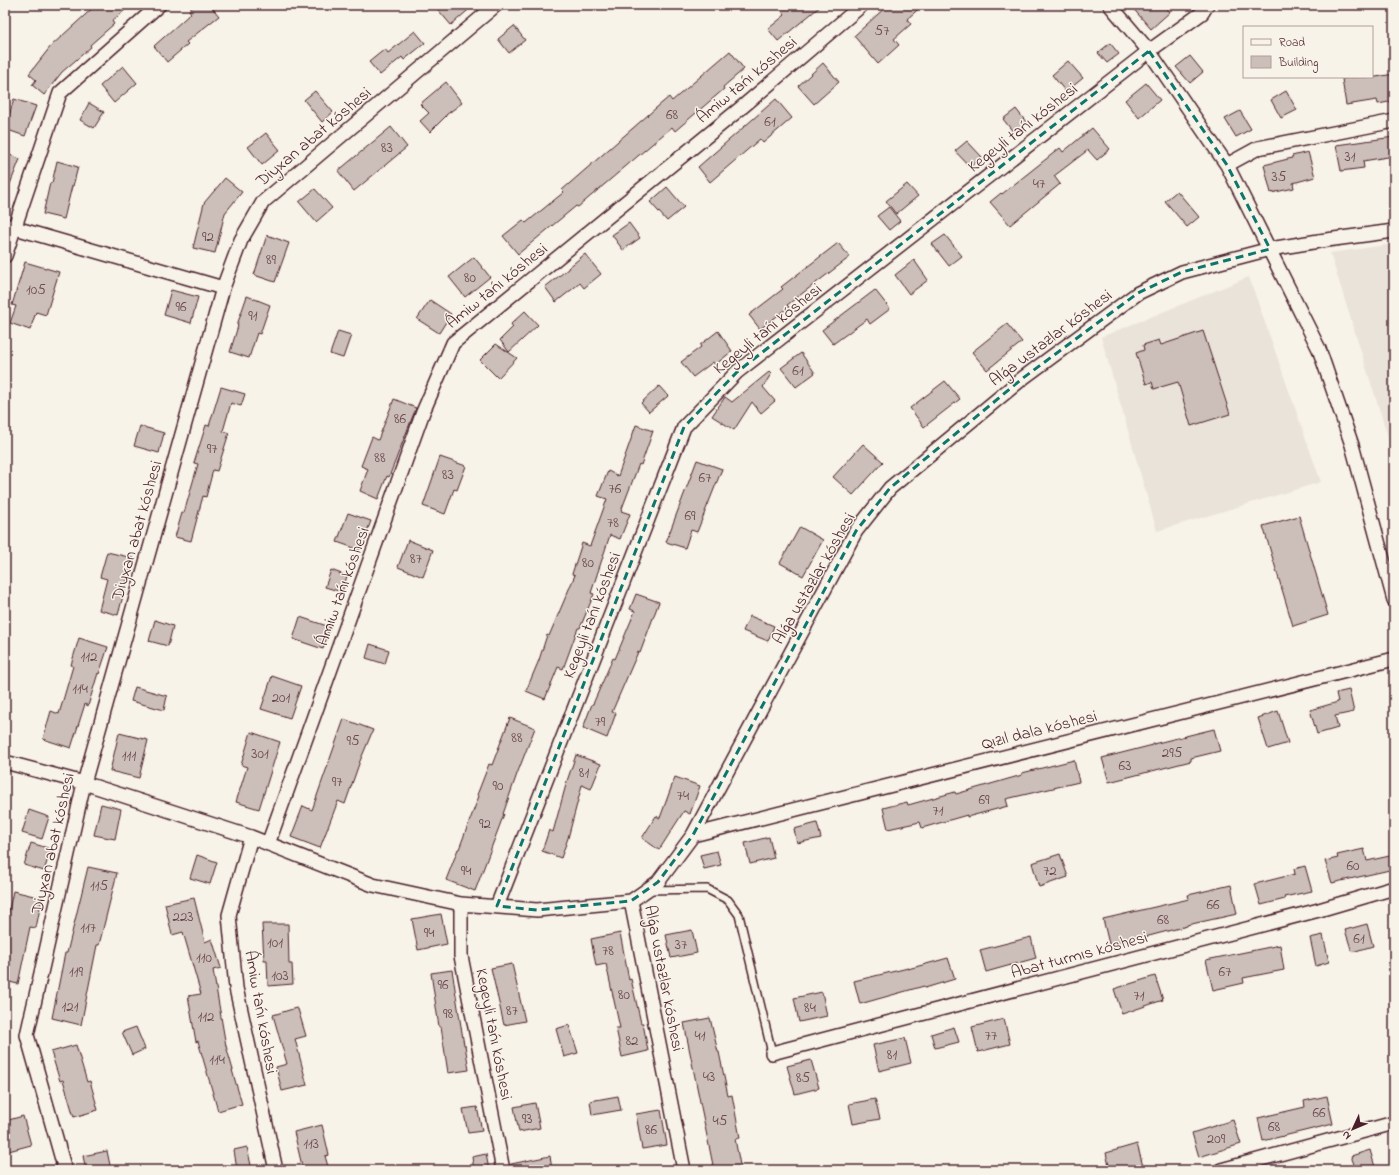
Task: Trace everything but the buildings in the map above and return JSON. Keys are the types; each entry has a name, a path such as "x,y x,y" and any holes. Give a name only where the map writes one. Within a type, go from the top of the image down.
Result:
{"street":[{"path":"5,256 9,227 60,93 159,5"},
{"name":"Diyxan abat kóshesi","path":"65,1170 27,1035 84,783 223,288 242,240 263,202 496,5"},
{"name":"Ámiw tańı kóshesi","path":"268,844 423,412 453,343 741,108 862,5"},
{"path":"1110,5 1149,51 1227,165 1319,349 1352,445 1394,600"},
{"name":"Kegeyli tańı kóshesi","path":"497,906 684,427 737,372 1149,51 1202,13 1207,5"},
{"path":"1227,165 1258,148 1394,121"},
{"path":"9,227 223,288"},
{"name":"Alǵa ustazlar kóshesi","path":"684,1170 631,901 658,882 693,835 856,531 890,488 1023,378 1138,293 1182,272 1270,249 1394,231"},
{"name":"Qızıl dala kóshesi","path":"693,835 1394,659"},
{"path":"5,762 84,783 251,837 373,885 461,904 537,910 631,901"},
{"name":"Ámiw tańı kóshesi","path":"251,837 229,915 236,988 276,1170"},
{"name":"Abat turmıs kóshesi","path":"772,1052 1303,914 1394,888"},
{"name":"Kegeyli tańı kóshesi","path":"461,904 461,956 503,1170"},
{"path":"1221,1170 1394,1123"}],"lane":[{"path":"647,890 707,889 728,900 740,915 772,1052"}],"highlighted area":[{"path":"1149,51 1227,165 1270,249 1182,272 1138,293 1023,378 890,488 856,531 693,835 658,882 631,901 537,910 497,906 684,427 737,372"}],"shaded area":[{"path":"1394,244 1394,456 1330,253"},
{"path":"1249,277 1321,482 1157,531 1101,337"}]}
